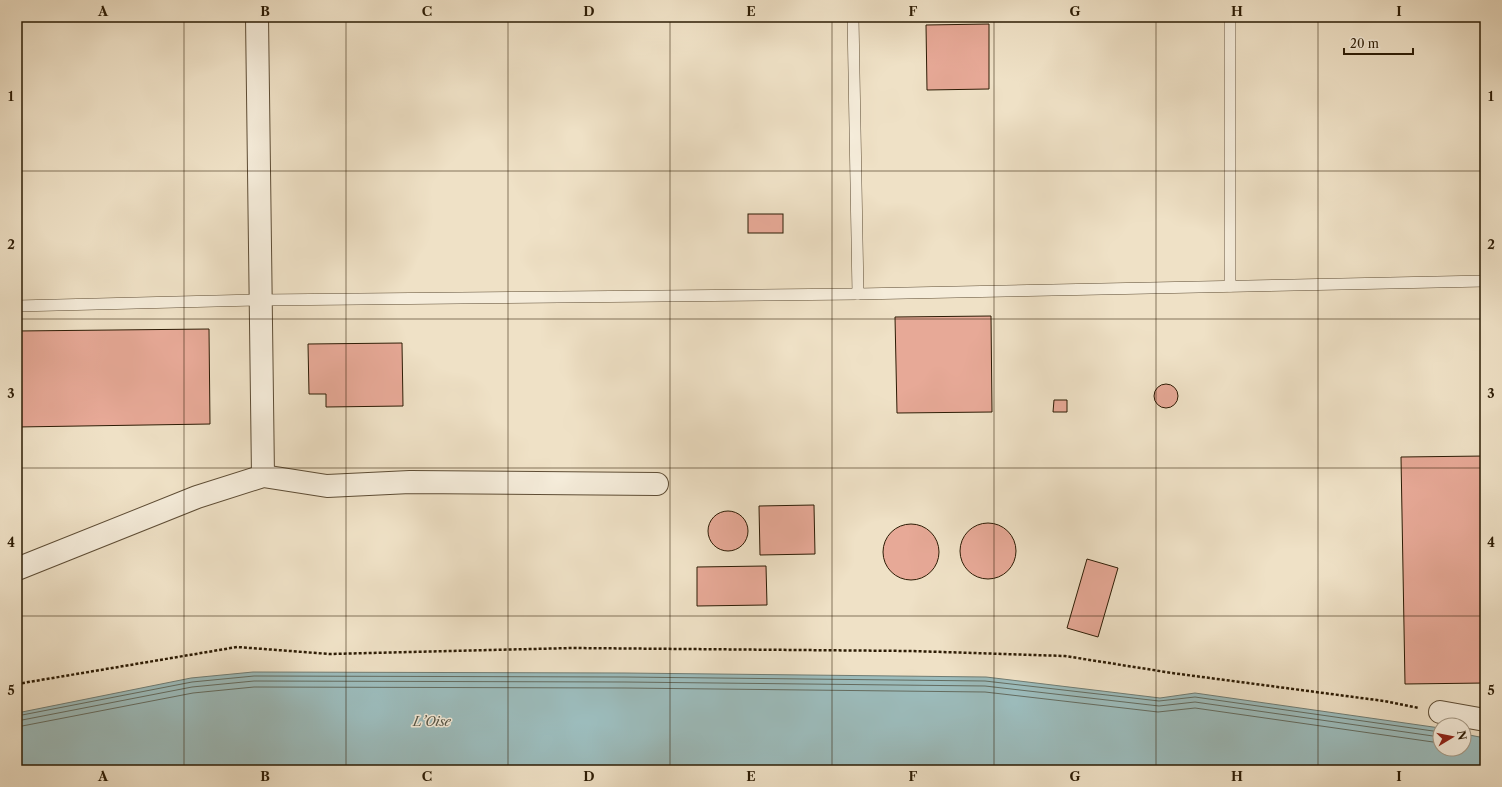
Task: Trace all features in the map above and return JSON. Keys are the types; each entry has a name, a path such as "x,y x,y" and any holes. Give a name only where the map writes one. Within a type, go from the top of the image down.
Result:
{"street":[{"path":"257,17 263,476"},
{"path":"17,569 197,497 263,476 327,486 410,482 658,484"},
{"path":"1440,712 1485,720"}],"lane":[{"path":"853,17 858,294"},
{"path":"1230,17 1230,286"},
{"path":"17,306 261,300 858,294 1485,281"}],"path":[{"path":"17,684 237,647 330,654 572,648 912,652 1065,656 1172,673 1384,701 1440,712"}],"water":[{"name":"L’Oise","path":"253,672 625,673 986,677 1160,698 1195,693 1432,727 1432,757 1472,757 1472,736 1485,738 1485,770 17,770 17,713 191,678"}],"building":[{"path":"989,24 989,89 927,90 926,25"},
{"path":"748,214 783,214 783,233 748,233"},
{"path":"991,316 992,412 897,413 895,317"},
{"path":"209,329 210,424 17,427 17,331"},
{"path":"402,343 403,406 326,407 326,394 309,394 308,344"},
{"path":"1166,384 1175,387 1178,396 1175,405 1166,408 1157,405 1154,396 1157,387"},
{"path":"1054,400 1067,400 1067,412 1053,412"},
{"path":"1485,456 1485,683 1405,684 1401,457"},
{"path":"814,505 815,554 760,555 759,506"},
{"path":"732,511 739,514 745,520 748,531 747,539 739,548 732,551 724,551 717,548 709,539 708,527 711,520 720,512"},
{"path":"982,523 994,523 1008,531 1016,545 1014,562 1008,571 994,579 982,579 972,574 965,567 960,557 960,545 965,535 972,528"},
{"path":"906,524 916,524 931,532 937,541 939,552 937,563 931,572 916,580 906,580 895,575 888,568 883,557 883,547 888,536 895,529"},
{"path":"1087,559 1118,568 1098,637 1067,628"},
{"path":"766,566 767,605 697,606 697,567"}]}
